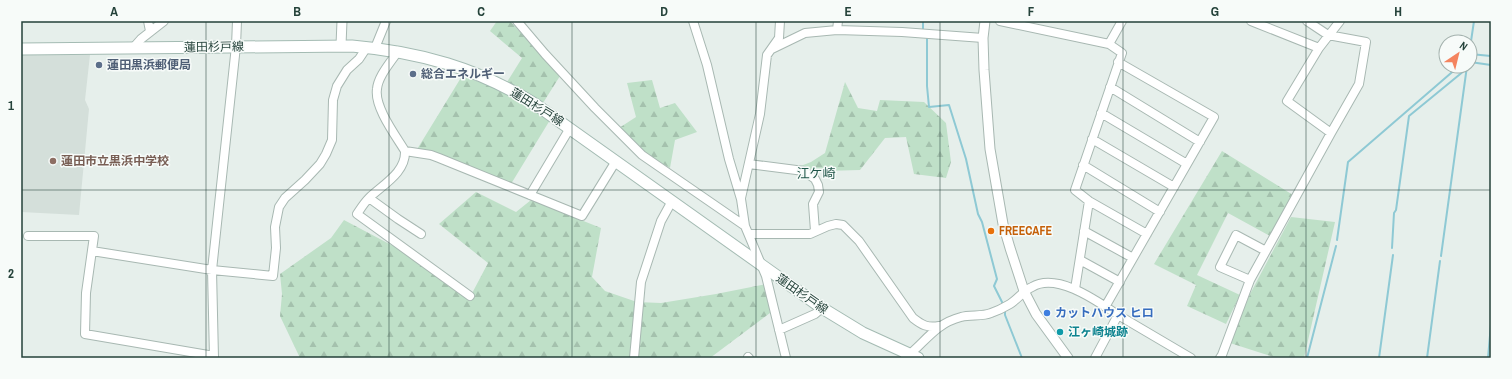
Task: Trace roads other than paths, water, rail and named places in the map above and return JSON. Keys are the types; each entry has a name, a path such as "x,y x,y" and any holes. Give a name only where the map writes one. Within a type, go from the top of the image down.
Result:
{"main road":[{"name":"蓮田杉戸線","path":"21,50 341,45 398,51 455,66 490,80 522,96 570,128 822,308 862,333 910,357"}],"street":[{"path":"148,21 150,31"},
{"path":"133,48 150,31 164,21"},
{"path":"28,236 94,236 86,293 85,334 214,357 212,270 236,46 237,21"},
{"path":"341,45 342,21"},
{"path":"92,251 212,270 273,276 276,248 275,227 279,207 285,198 320,164 326,154 332,140 333,100 337,86 347,70 371,48 386,21"},
{"path":"517,21 545,54 637,151 745,226"},
{"path":"693,21 707,65 729,159 741,199 745,226 762,266 786,358"},
{"path":"741,199 760,114 767,55 779,38 780,21"},
{"path":"837,30 838,21"},
{"path":"985,21 983,38 984,70 990,150 1003,224 1024,291 1036,314 1068,358"},
{"path":"1000,21 1109,44 1122,53 1074,190 1089,201 1147,234"},
{"path":"1109,44 1122,21"},
{"path":"1251,21 1319,48"},
{"path":"1220,358 1250,280 1359,84 1366,42 1328,35 1307,21"},
{"path":"1331,133 1286,101 1319,48 1340,21"},
{"path":"772,49 805,33 837,30 902,32 983,38"},
{"path":"398,51 376,89 377,98 384,114 405,151 405,156 395,175 369,198 357,214 470,296"},
{"path":"1105,307 1214,118 1118,62"},
{"path":"1110,87 1200,142"},
{"path":"1101,113 1187,164"},
{"path":"530,195 570,128"},
{"path":"1092,139 1174,187"},
{"path":"405,151 439,158 582,216 616,161"},
{"path":"749,164 804,171 815,179 818,185 818,192 813,204 815,231"},
{"path":"1083,166 1160,212"},
{"path":"369,198 421,234"},
{"path":"634,358 642,282 661,221 672,201"},
{"path":"1075,289 1089,201"},
{"path":"749,234 810,234 836,224 843,225 859,241 914,318 929,328 939,326 961,317 989,314 1011,304 1024,291 1034,285 1056,283 1075,289 1191,358"},
{"path":"1084,231 1133,258"},
{"path":"1250,280 1220,267 1236,235 1266,251"},
{"path":"1080,260 1120,282"},
{"path":"779,330 815,314 822,308"},
{"path":"1095,358 1118,315"},
{"path":"910,357 939,326"}],"waterway":[{"path":"923,21 923,30"},
{"path":"1472,34 1474,21"},
{"path":"927,39 927,86 929,107 949,105 966,159 978,214 982,222 997,279 994,286 1004,306"},
{"path":"1478,55 1491,56"},
{"path":"1478,63 1491,65"},
{"path":"1337,240 1348,162 1450,74"},
{"path":"1392,248 1394,213 1396,210 1409,116 1460,74"},
{"path":"1441,256 1466,74"},
{"path":"1307,358 1336,246"},
{"path":"1379,358 1393,255"},
{"path":"1427,358 1440,261"},
{"path":"1005,311 1005,315 1022,358"},
{"path":"1488,358 1491,324"}],"place":[{"name":"蓮田黒浜郵便局","path":"99,65"},
{"name":"総合エネルギー","path":"413,74"},
{"name":"蓮田市立黒浜中学校","path":"53,161"},
{"name":"FREECAFE","path":"991,231"},
{"name":"カットハウス ヒロ","path":"1047,313"},
{"name":"江ヶ崎城跡","path":"1060,332"}],"district":[{"name":"江ケ崎","path":"816,173"}]}
